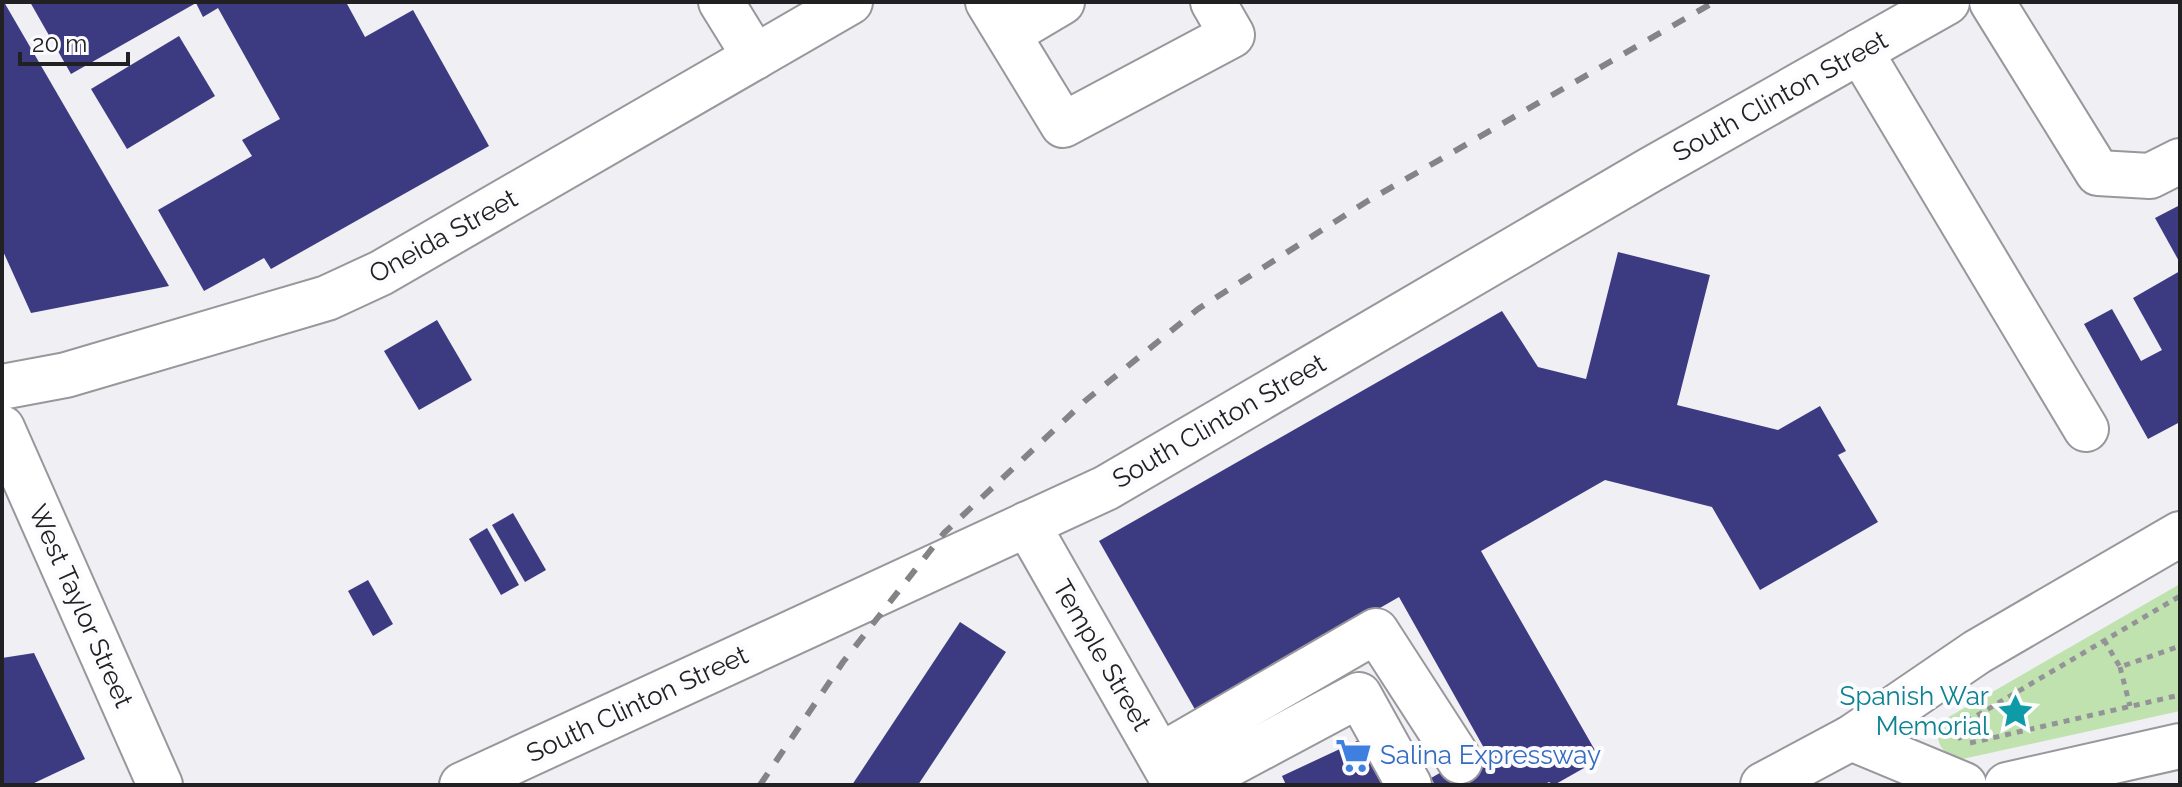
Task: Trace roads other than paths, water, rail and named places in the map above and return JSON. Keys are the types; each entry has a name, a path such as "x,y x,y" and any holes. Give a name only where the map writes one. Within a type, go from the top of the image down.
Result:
{"street":[{"path":"721,2 755,57"},
{"name":"Oneida Street","path":"2,387 66,375 327,298 381,273 850,2"},
{"path":"1062,2 998,18 1063,125 1232,35 1213,2"},
{"name":"South Clinton Street","path":"462,785 1106,488 1947,2"},
{"path":"1992,2 2098,173 2150,176 2180,161"},
{"path":"1860,51 2086,429"},
{"name":"West Taylor Street","path":"2,428 160,785"},
{"name":"Temple Street","path":"1027,524 1176,775"},
{"path":"1763,785 1851,738 1977,652 2180,534"},
{"path":"1176,775 1376,631 1460,761"},
{"path":"1176,775 1251,772 1359,695 1409,785"},
{"path":"1851,738 1964,785"},
{"path":"2007,785 2180,746"}],"railway":[{"path":"760,785 843,662 944,533 1085,401 1198,309 1366,202 1714,2"}],"place":[{"name":"Spanish War Memorial","path":"2015,711"},
{"name":"Salina Expressway","path":"1354,755"}]}
